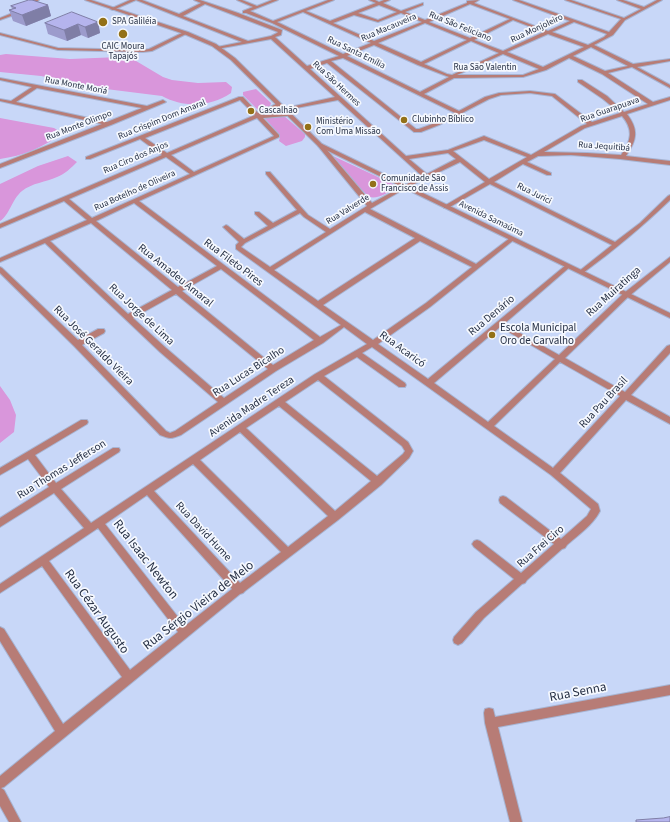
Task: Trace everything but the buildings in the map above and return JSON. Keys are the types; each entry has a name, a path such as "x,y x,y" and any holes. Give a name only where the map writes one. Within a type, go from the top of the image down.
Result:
{"street":[{"path":"0,19 21,11 37,0"},
{"name":"Avenida Samaúma","path":"86,0 186,33 219,48 233,59 320,145 670,316"},
{"path":"112,9 134,0"},
{"path":"138,0 247,42"},
{"path":"196,0 279,30 279,34 272,37 219,48"},
{"path":"239,0 256,7"},
{"path":"237,14 276,0"},
{"path":"273,22 332,0"},
{"name":"Rua São Feliciano","path":"371,0 544,69"},
{"path":"329,23 388,0"},
{"path":"463,0 589,46 632,66 670,87"},
{"name":"Rua Macauveira","path":"307,68 344,56 477,0"},
{"path":"515,0 611,34"},
{"path":"567,0 624,19"},
{"path":"619,0 643,8"},
{"name":"Rua São Valentin","path":"303,11 452,77 523,76 544,69 611,34 624,19 660,0"},
{"path":"179,16 206,3"},
{"path":"354,13 376,21 422,4"},
{"name":"Rua Santa Emília","path":"246,11 273,22 422,93 458,112"},
{"path":"420,64 513,19"},
{"name":"Rua Monjoleiro","path":"422,93 457,73 573,21"},
{"path":"0,34 58,49 143,51 150,50 186,33"},
{"name":"Rua São Hermes","path":"272,37 426,176"},
{"path":"569,56 604,73 652,104"},
{"path":"604,73 632,66 670,60"},
{"path":"328,62 412,129 417,131 437,124 458,112 493,96 514,92 540,92 553,95 559,98 591,124"},
{"name":"Rua Monte Moriá","path":"0,79 149,108"},
{"path":"580,81 624,113 629,119 633,132 630,145 623,157"},
{"path":"11,103 35,87"},
{"name":"Rua Crispim Dom Amaral","path":"88,158 241,98 257,116"},
{"path":"257,116 285,112 339,98"},
{"name":"Rua Guarapuava","path":"446,207 522,162 591,124 670,98"},
{"path":"0,100 109,124"},
{"name":"Rua Monte Olimpo","path":"0,166 163,102"},
{"name":"Rua Ciro dos Anjos","path":"0,226 257,116 278,105"},
{"path":"268,109 274,114"},
{"name":"Rua Botelho de Oliveira","path":"0,260 91,221 277,136 257,116"},
{"path":"140,137 194,174"},
{"path":"405,158 449,151 484,138 533,156"},
{"path":"320,145 368,208 420,238 476,267"},
{"name":"Rua Jurici","path":"449,151 488,182 617,245"},
{"name":"Rua Jequitibá","path":"533,156 555,154 623,157 670,164"},
{"name":"Rua Valverde","path":"270,270 404,187 459,160"},
{"path":"522,162 548,174"},
{"path":"268,173 300,211 313,222 331,232"},
{"path":"581,272 642,224 670,197"},
{"name":"Rua Amadeu Amaral","path":"64,198 273,369"},
{"name":"Rua Fileto Pires","path":"135,201 320,341"},
{"path":"240,244 300,211"},
{"path":"257,213 272,226"},
{"name":"Rua Acaricó","path":"226,227 240,244 238,248 374,343 488,427 554,473"},
{"path":"319,304 420,238"},
{"name":"Avenida Madre Tereza","path":"0,589 318,376 374,343 428,305 512,239"},
{"name":"Rua Jorge de Lima","path":"46,241 163,350 224,402"},
{"name":"Rua Muiratinga","path":"488,427 626,295 670,259"},
{"path":"128,317 222,266"},
{"name":"Rua Denário","path":"429,384 568,266"},
{"name":"Rua José Geraldo Vieira","path":"0,269 77,344 163,433 170,436"},
{"path":"499,324 670,420"},
{"name":"Rua Lucas Bicalho","path":"170,436 341,327"},
{"path":"77,344 101,332"},
{"name":"Rua Pau Brasil","path":"554,473 670,348"},
{"path":"357,353 402,385"},
{"name":"Rua Sérgio Vieira de Melo","path":"0,783 185,633 335,517 378,482 406,456 409,450 408,447 318,376"},
{"path":"280,402 378,482"},
{"path":"0,472 84,422"},
{"path":"241,428 335,517"},
{"name":"Rua Thomas Jefferson","path":"0,523 116,450"},
{"path":"30,455 55,488 90,529"},
{"path":"194,459 288,553"},
{"name":"Rua Frei Ciro","path":"458,640 480,615 562,545 590,519 596,511 592,503 554,473"},
{"name":"Rua David Hume","path":"148,490 240,590"},
{"path":"504,500 562,545"},
{"name":"Rua Isaac Newton","path":"99,523 185,633"},
{"path":"477,544 522,580"},
{"name":"Rua Cézar Augusto","path":"43,560 129,678"},
{"path":"0,632 62,732"},
{"name":"Rua Senna","path":"516,822 490,718 670,690"},
{"path":"0,794 15,822"}],"shaded area":[{"path":"6,54 70,59 131,58 163,77 172,80 198,83 226,82 232,87 231,93 214,101 197,104 179,103 162,96 98,88 41,76 0,72 0,55"},
{"path":"256,89 271,103 270,106 259,111 243,95 243,92"},
{"path":"284,116 305,134 302,141 286,146 279,141 280,136 264,117"},
{"path":"0,118 54,128 62,133 48,143 33,150 17,156 0,159"},
{"path":"68,156 77,162 68,171 53,179 26,188 19,194 6,215 0,221 0,184 38,166"},
{"path":"333,156 393,184 396,188 380,196 369,197 340,168"},
{"path":"0,386 10,400 16,415 14,432 0,443"}],"place":[{"name":"SPA Galiléia","path":"103,22"},
{"name":"CAIC Moura Tapajós","path":"123,34"},
{"name":"Cascalhão","path":"251,111"},
{"name":"Clubinho Bíblico","path":"404,120"},
{"name":"Ministério Com Uma Missão","path":"308,127"},
{"name":"Comunidade São Francisco de Assis","path":"373,184"},
{"name":"Escola Municipal Oro de Carvalho","path":"492,335"}]}
